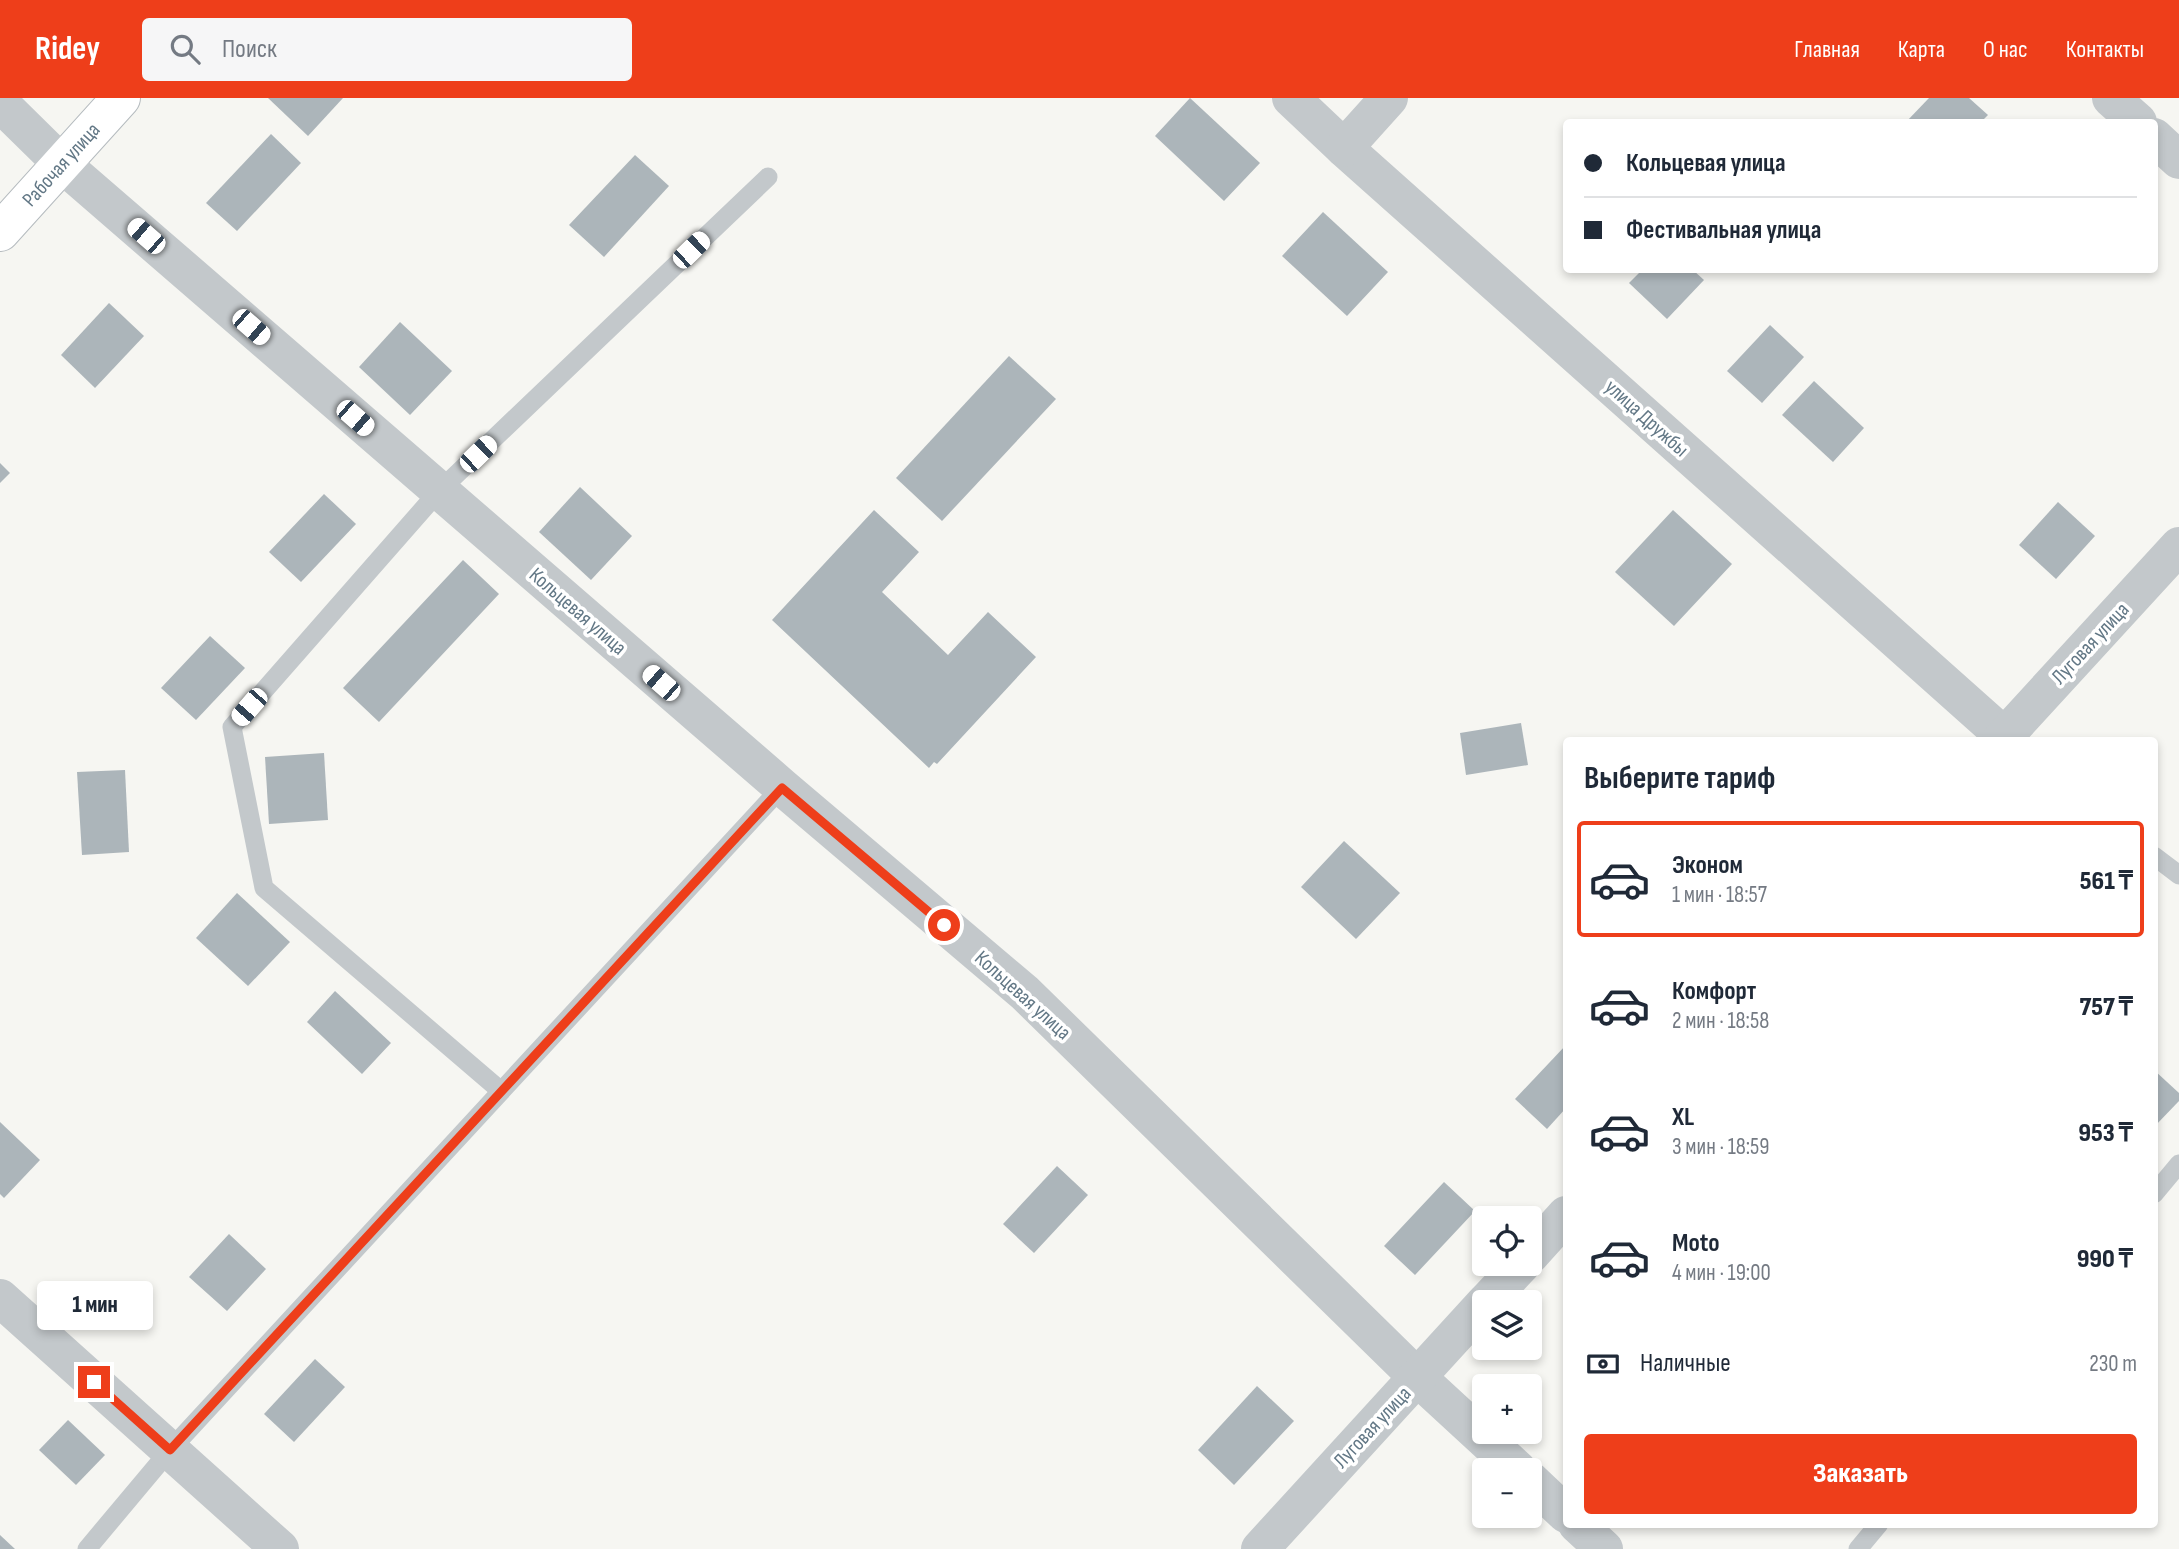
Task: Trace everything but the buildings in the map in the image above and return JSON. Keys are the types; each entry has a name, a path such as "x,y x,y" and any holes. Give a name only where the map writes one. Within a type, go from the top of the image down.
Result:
{"main road":[{"name":"Рабочая улица","path":"0,232 121,98"}],"street":[{"name":"улица Дружбы","path":"1291,98 2003,737"},
{"path":"1345,148 1389,98"},
{"path":"2111,98 2135,119"},
{"name":"Кольцевая улица","path":"0,103 62,164 782,788 1025,993 1417,1377 1505,1458"},
{"path":"2158,141 2179,160"},
{"name":"Луговая улица","path":"2007,737 2179,546"},
{"path":"1542,1242 1563,1218"},
{"name":"Луговая улица","path":"1497,1290 1510,1276"},
{"path":"0,1298 280,1549"},
{"name":"Луговая улица","path":"1260,1549 1472,1317"},
{"path":"1542,1491 1563,1511"},
{"path":"1581,1528 1604,1549"}],"lane":[{"path":"501,1091 264,888 232,727 439,491 768,177"},
{"path":"87,1549 170,1450 782,788"},
{"path":"2158,859 2179,876"},
{"path":"2158,1189 2179,1164"},
{"path":"1858,1549 1876,1528"}],"route":[{"path":"94,1382 170,1450 782,788 944,925"}]}
